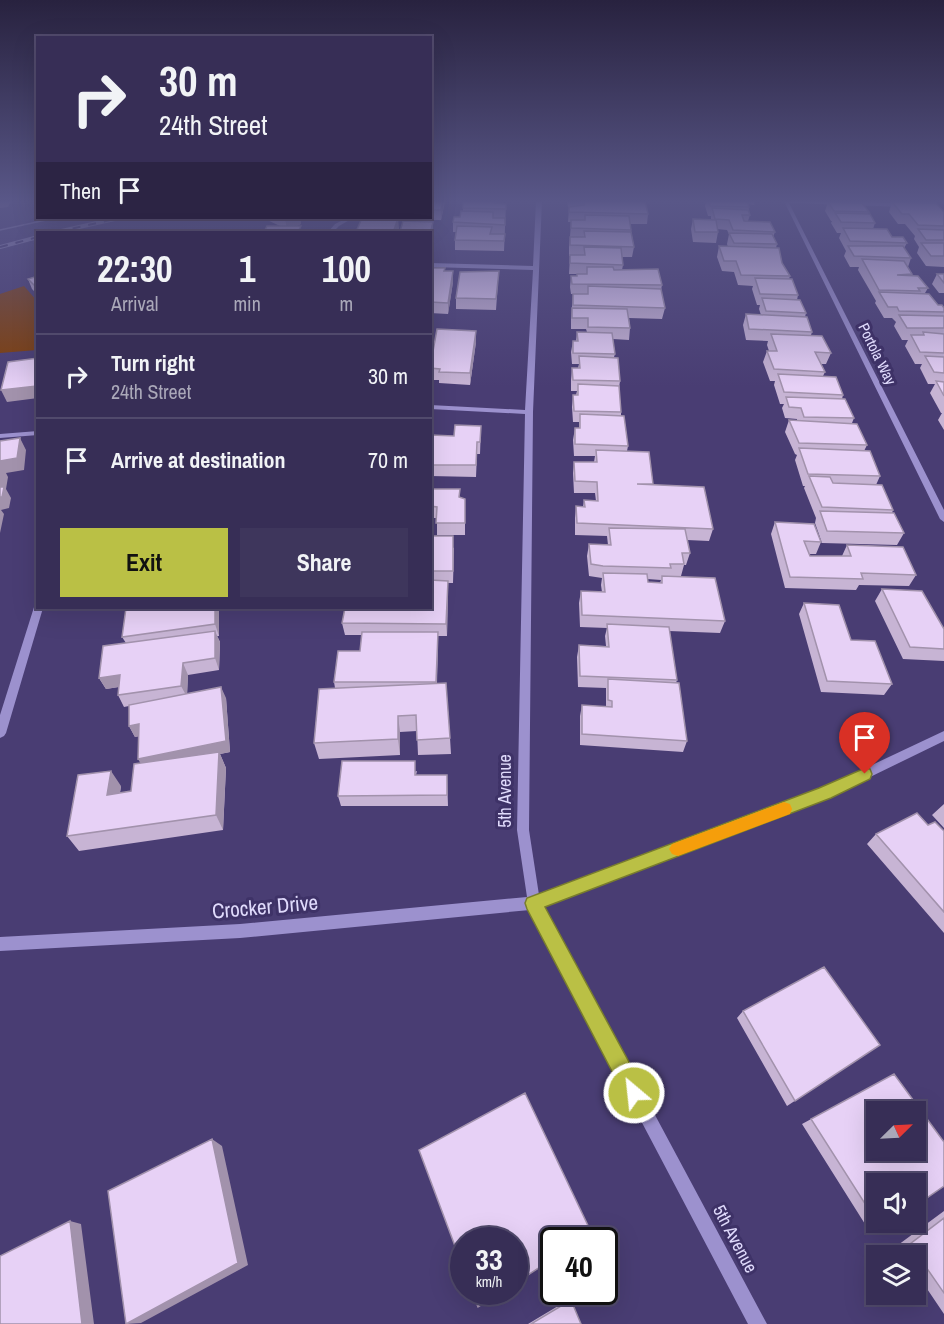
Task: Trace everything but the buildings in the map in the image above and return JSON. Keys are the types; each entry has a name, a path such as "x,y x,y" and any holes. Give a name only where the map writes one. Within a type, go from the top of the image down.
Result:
{"street":[{"name":"5th Avenue","path":"536,263 529,412 523,830 534,903 758,1324"},
{"name":"Portola Way","path":"817,263 944,519"},
{"path":"432,265 536,268"},
{"path":"432,407 529,412"},
{"path":"0,436 36,433"},
{"path":"0,733 37,609"},
{"name":"Crocker Drive","path":"0,944 240,931 534,903 825,793 944,736"}],"shaded area":[{"path":"24,286 36,300 36,350 0,353 0,294"}],"slow traffic":[{"path":"678,849 784,809"}],"route":[{"path":"634,1093 534,903 825,793 865,774"}]}
